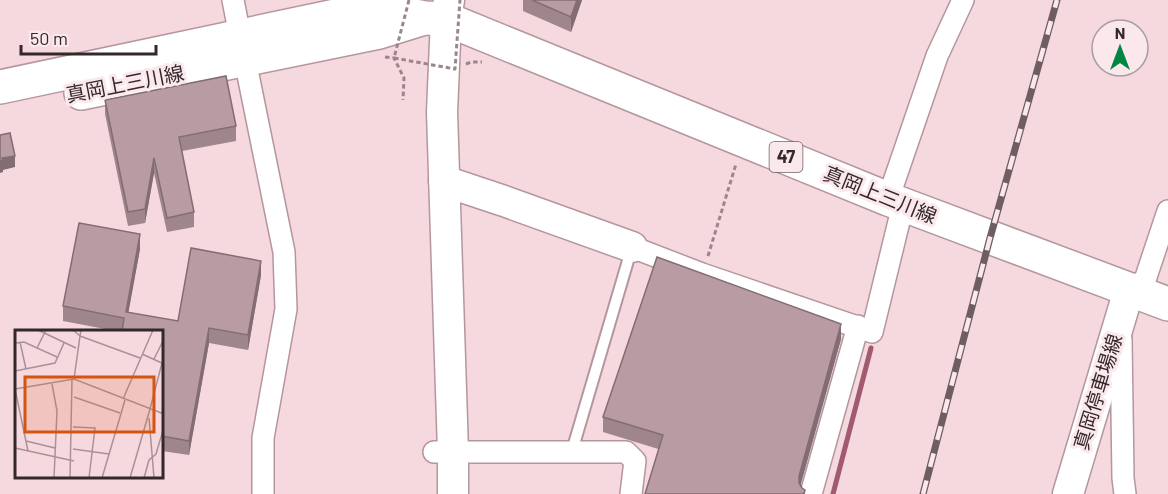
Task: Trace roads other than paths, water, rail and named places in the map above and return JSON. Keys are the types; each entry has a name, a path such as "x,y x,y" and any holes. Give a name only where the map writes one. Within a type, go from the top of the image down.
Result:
{"main road":[{"name":"真岡上三川線","path":"0,87 242,48 379,32 436,6 743,140 896,202 1168,304"},
{"name":"真岡上三川線","path":"0,109 242,48"}],"street":[{"path":"233,0 284,252 286,309 263,438 263,494"},
{"path":"444,181 702,274 872,332 896,202 937,56 963,0"},
{"path":"434,494 443,452 444,181 436,6"},
{"path":"436,6 423,56 423,122 443,452 453,494"},
{"path":"1129,290 1145,280 1168,211"},
{"name":"真岡停車場線","path":"1068,494 1129,290"},
{"path":"1118,324 1122,351 1125,494"},
{"path":"811,494 858,326"},
{"path":"443,452 626,452 635,461 631,494"}],"lane":[{"path":"572,451 632,247"}],"waterway":[{"path":"833,494 871,348"}],"railway":[{"path":"923,494 990,238 1057,0"}]}
